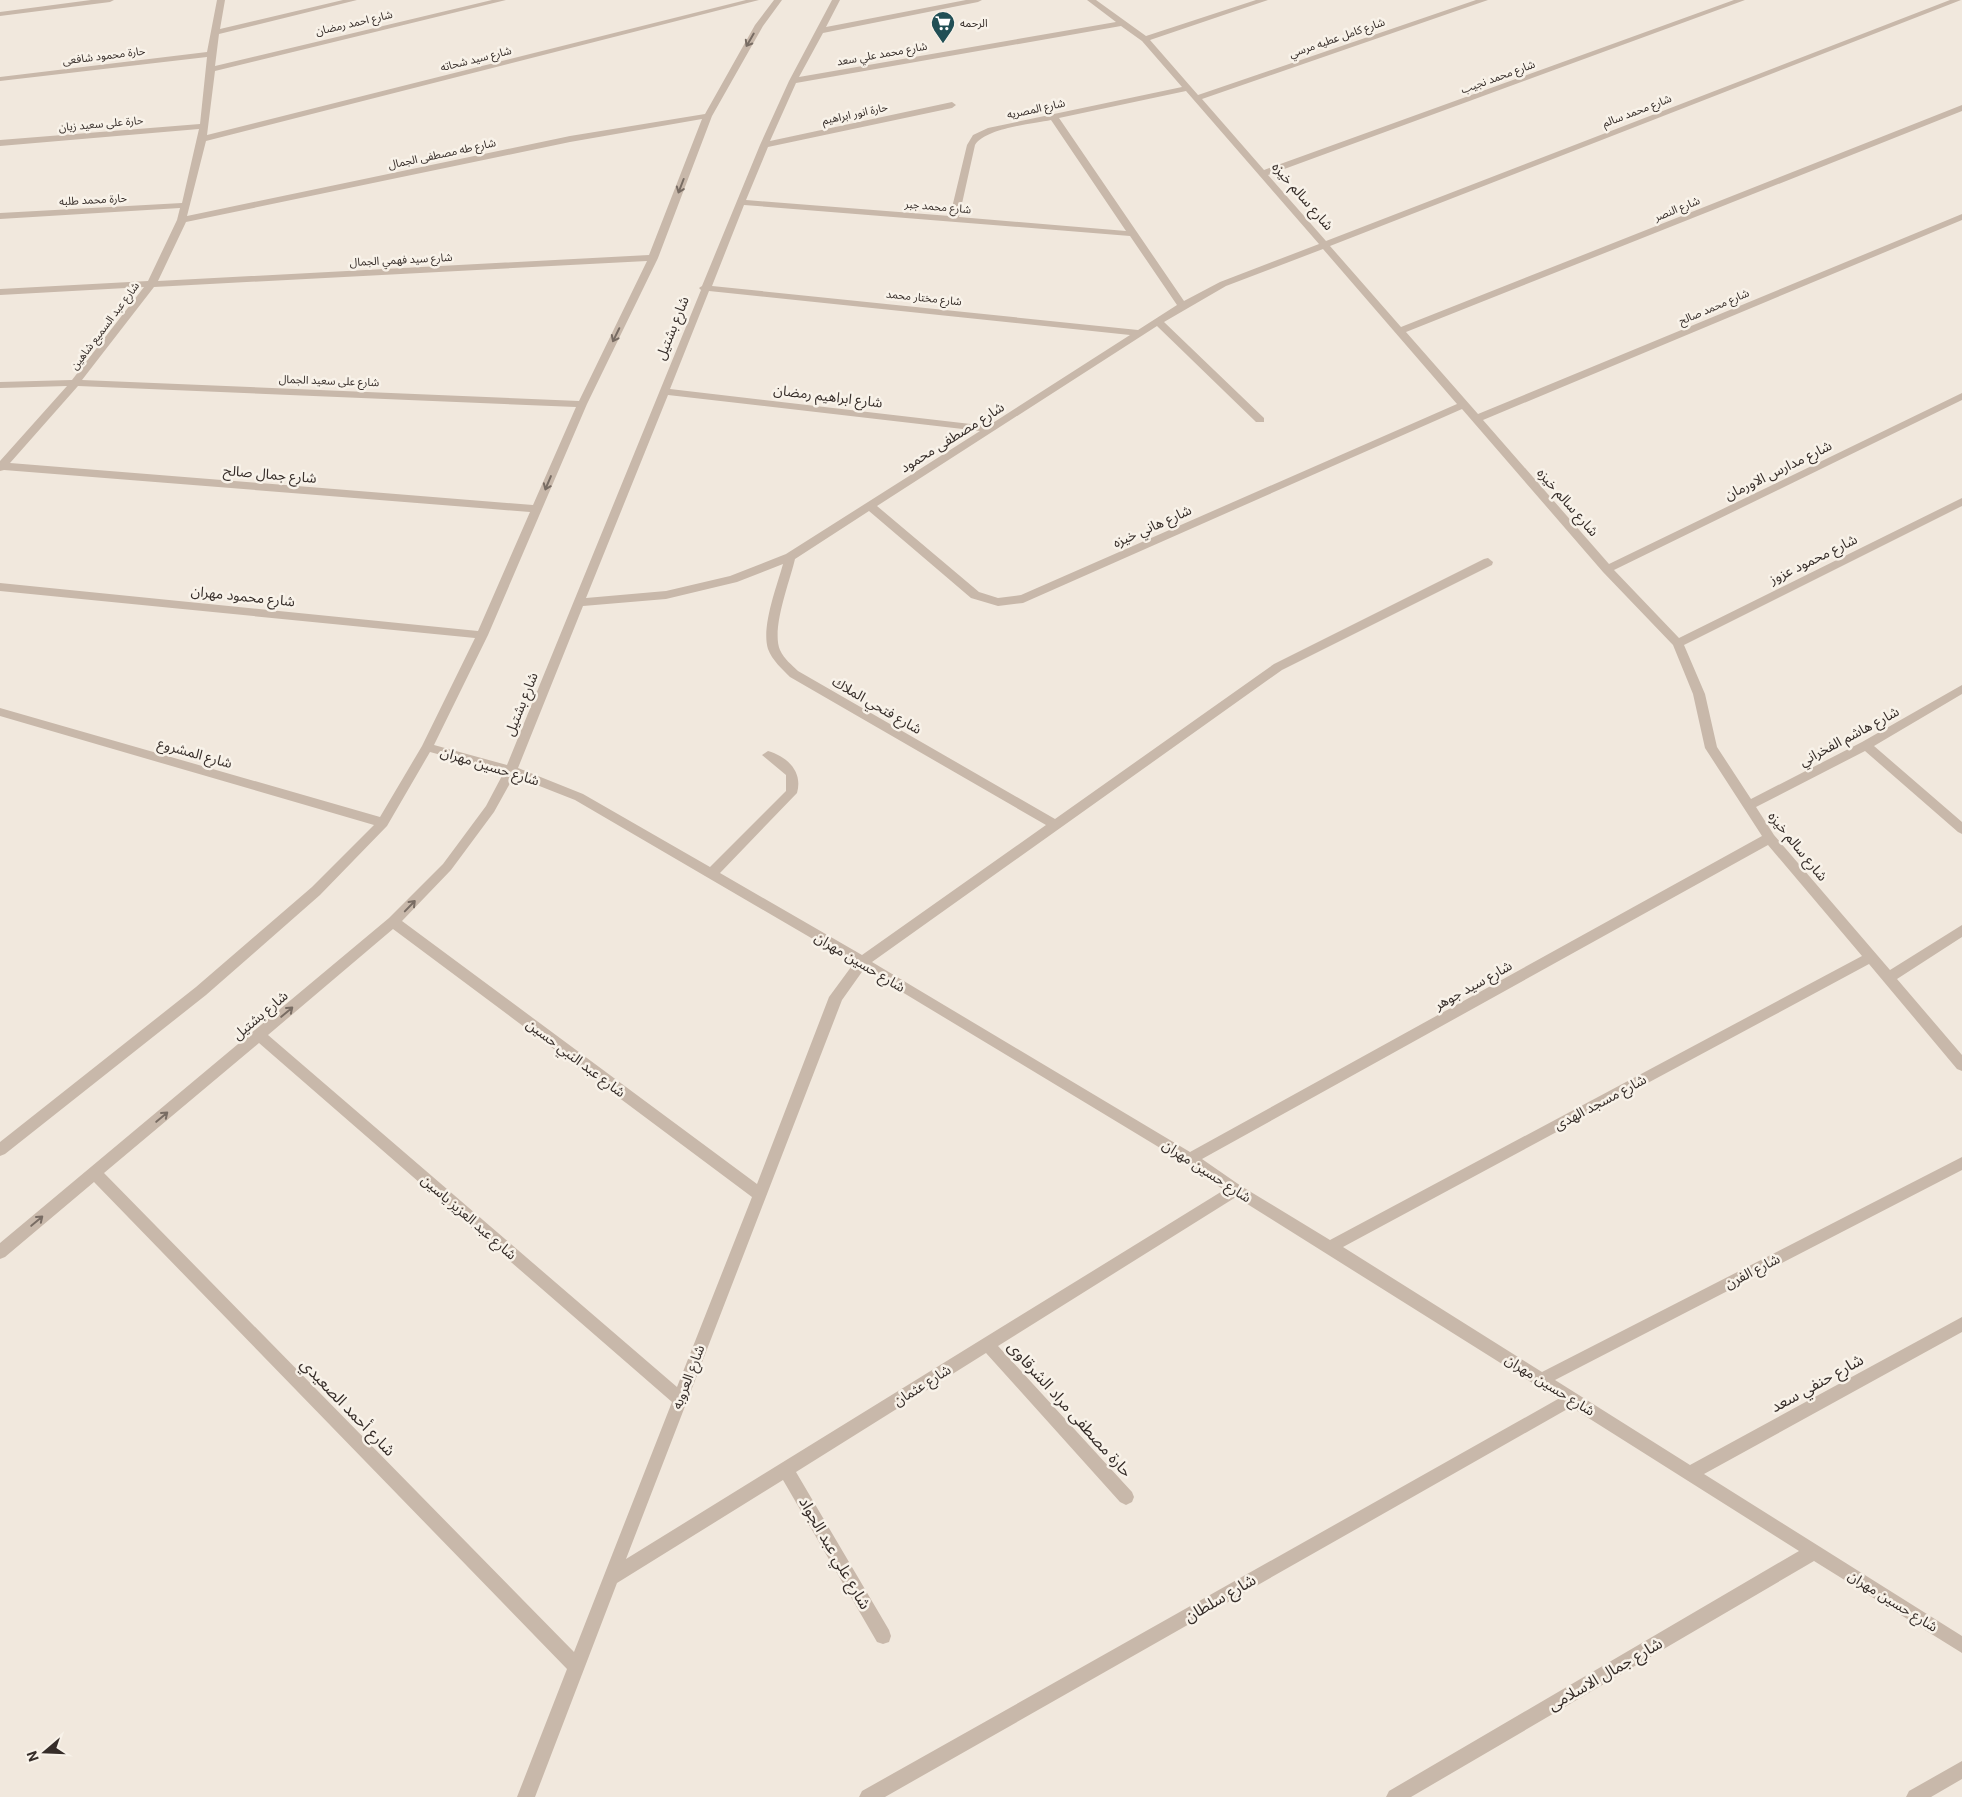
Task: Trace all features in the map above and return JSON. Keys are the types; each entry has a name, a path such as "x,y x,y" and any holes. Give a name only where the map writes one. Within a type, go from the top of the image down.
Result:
{"street":[{"path":"0,14 110,0"},
{"name":"شارع عبد السميع شاهين","path":"1,467 76,383 151,285 182,220 202,139 211,54 221,0"},
{"path":"216,32 354,0"},
{"name":"شارع احمد رمضان","path":"211,68 502,0"},
{"name":"شارع سيد شحاته","path":"202,139 755,0"},
{"path":"0,1150 201,991 316,891 383,823 427,747 482,635 582,404 653,258 708,116 759,25 778,0"},
{"name":"شارع بشتيل","path":"0,1252 393,922 447,867 490,809 511,770 704,288 764,145 793,82 836,0"},
{"path":"820,31 978,0"},
{"name":"شارع سالم خيزه","path":"1091,0 1145,39 1607,569 1678,643 1698,694 1711,748 1748,806 1770,838 1962,1065"},
{"path":"1145,39 1264,0"},
{"name":"شارع كامل عطيه مرسي","path":"1196,98 1484,0"},
{"name":"شارع محمد نجيب","path":"1263,174 1741,0"},
{"name":"شارع محمد سالم","path":"1324,243 1958,0"},
{"name":"شارع محمد علي سعد","path":"793,82 1122,23"},
{"name":"حارة محمود شافعى","path":"0,79 211,54"},
{"name":"شارع المصريه","path":"954,220 971,145 976,137 988,131 1187,88"},
{"name":"حارة انور ابراهيم","path":"764,145 952,106"},
{"name":"شارع النصر","path":"1400,331 1962,108"},
{"name":"شارع طه مصطفى الجمال","path":"182,220 570,139 708,116"},
{"path":"1053,116 1182,306"},
{"name":"حارة على سعيد زيان","path":"0,143 203,126"},
{"name":"شارع محمد جبر","path":"740,202 1134,234"},
{"name":"حارة محمد طلبه","path":"0,216 187,205"},
{"name":"شارع محمد صالح","path":"1476,419 1962,217"},
{"name":"شارع مصطفى محمود","path":"578,603 666,595 732,579 790,556 1182,306 1223,284 1324,243"},
{"name":"شارع سيد فهمي الجمال","path":"0,292 653,258"},
{"name":"شارع مختار محمد","path":"704,288 1140,333"},
{"path":"1158,322 1260,420"},
{"name":"شارع على سعيد الجمال","path":"0,385 76,383 582,404"},
{"name":"شارع ابراهيم رمضان","path":"663,391 990,429"},
{"name":"شارع مدارس الاورمان","path":"1607,569 1962,396"},
{"name":"شارع هاني خيزه","path":"870,506 975,595 998,602 1011,602 1023,599 1463,405"},
{"name":"شارع جمال صالح","path":"1,467 537,509"},
{"name":"شارع محمود عزوز","path":"1678,643 1962,502"},
{"name":"شارع فتحي الملاك","path":"790,556 772,632 773,648 781,661 794,674 1056,825"},
{"name":"شارع العروبه","path":"526,1797 836,997 862,962 1278,667 1488,562"},
{"name":"شارع محمود مهران","path":"0,587 482,635"},
{"name":"شارع هاشم الفخراني","path":"1748,806 1866,745 1962,689"},
{"name":"شارع المشروع","path":"0,712 383,823"},
{"path":"1866,745 1962,829"},
{"name":"شارع حسين مهران","path":"427,747 511,770 579,797 862,962 1190,1159 1236,1190 1330,1247 1962,1645"},
{"path":"711,874 791,793 794,776 788,768 768,755"},
{"name":"شارع سيد جوهر","path":"1190,1159 1770,838"},
{"name":"شارع عبد النبي حسين","path":"393,922 759,1194"},
{"path":"1888,978 1962,930"},
{"name":"شارع مسجد الهدى","path":"1330,1247 1871,957"},
{"name":"شارع عبد العزيز ياسين","path":"259,1036 680,1399"},
{"name":"شارع الفرن","path":"1541,1380 1962,1162"},
{"name":"شارع أحمد الصعيدي","path":"95,1173 576,1666"},
{"name":"شارع عثمان","path":"609,1580 1236,1190"},
{"name":"شارع حنفي سعد","path":"1690,1473 1962,1324"},
{"name":"حارة مصطفى مراد الشرقاوى","path":"988,1344 1126,1497"},
{"name":"شارع سلطان","path":"868,1797 1572,1399"},
{"name":"شارع علي عبد الجواد","path":"786,1470 884,1636"},
{"name":"شارع جمال الاسلامى","path":"1395,1797 1814,1551"},
{"path":"1915,1797 1962,1769"}],"place":[{"name":"الرحمه","path":"943,44"}]}
